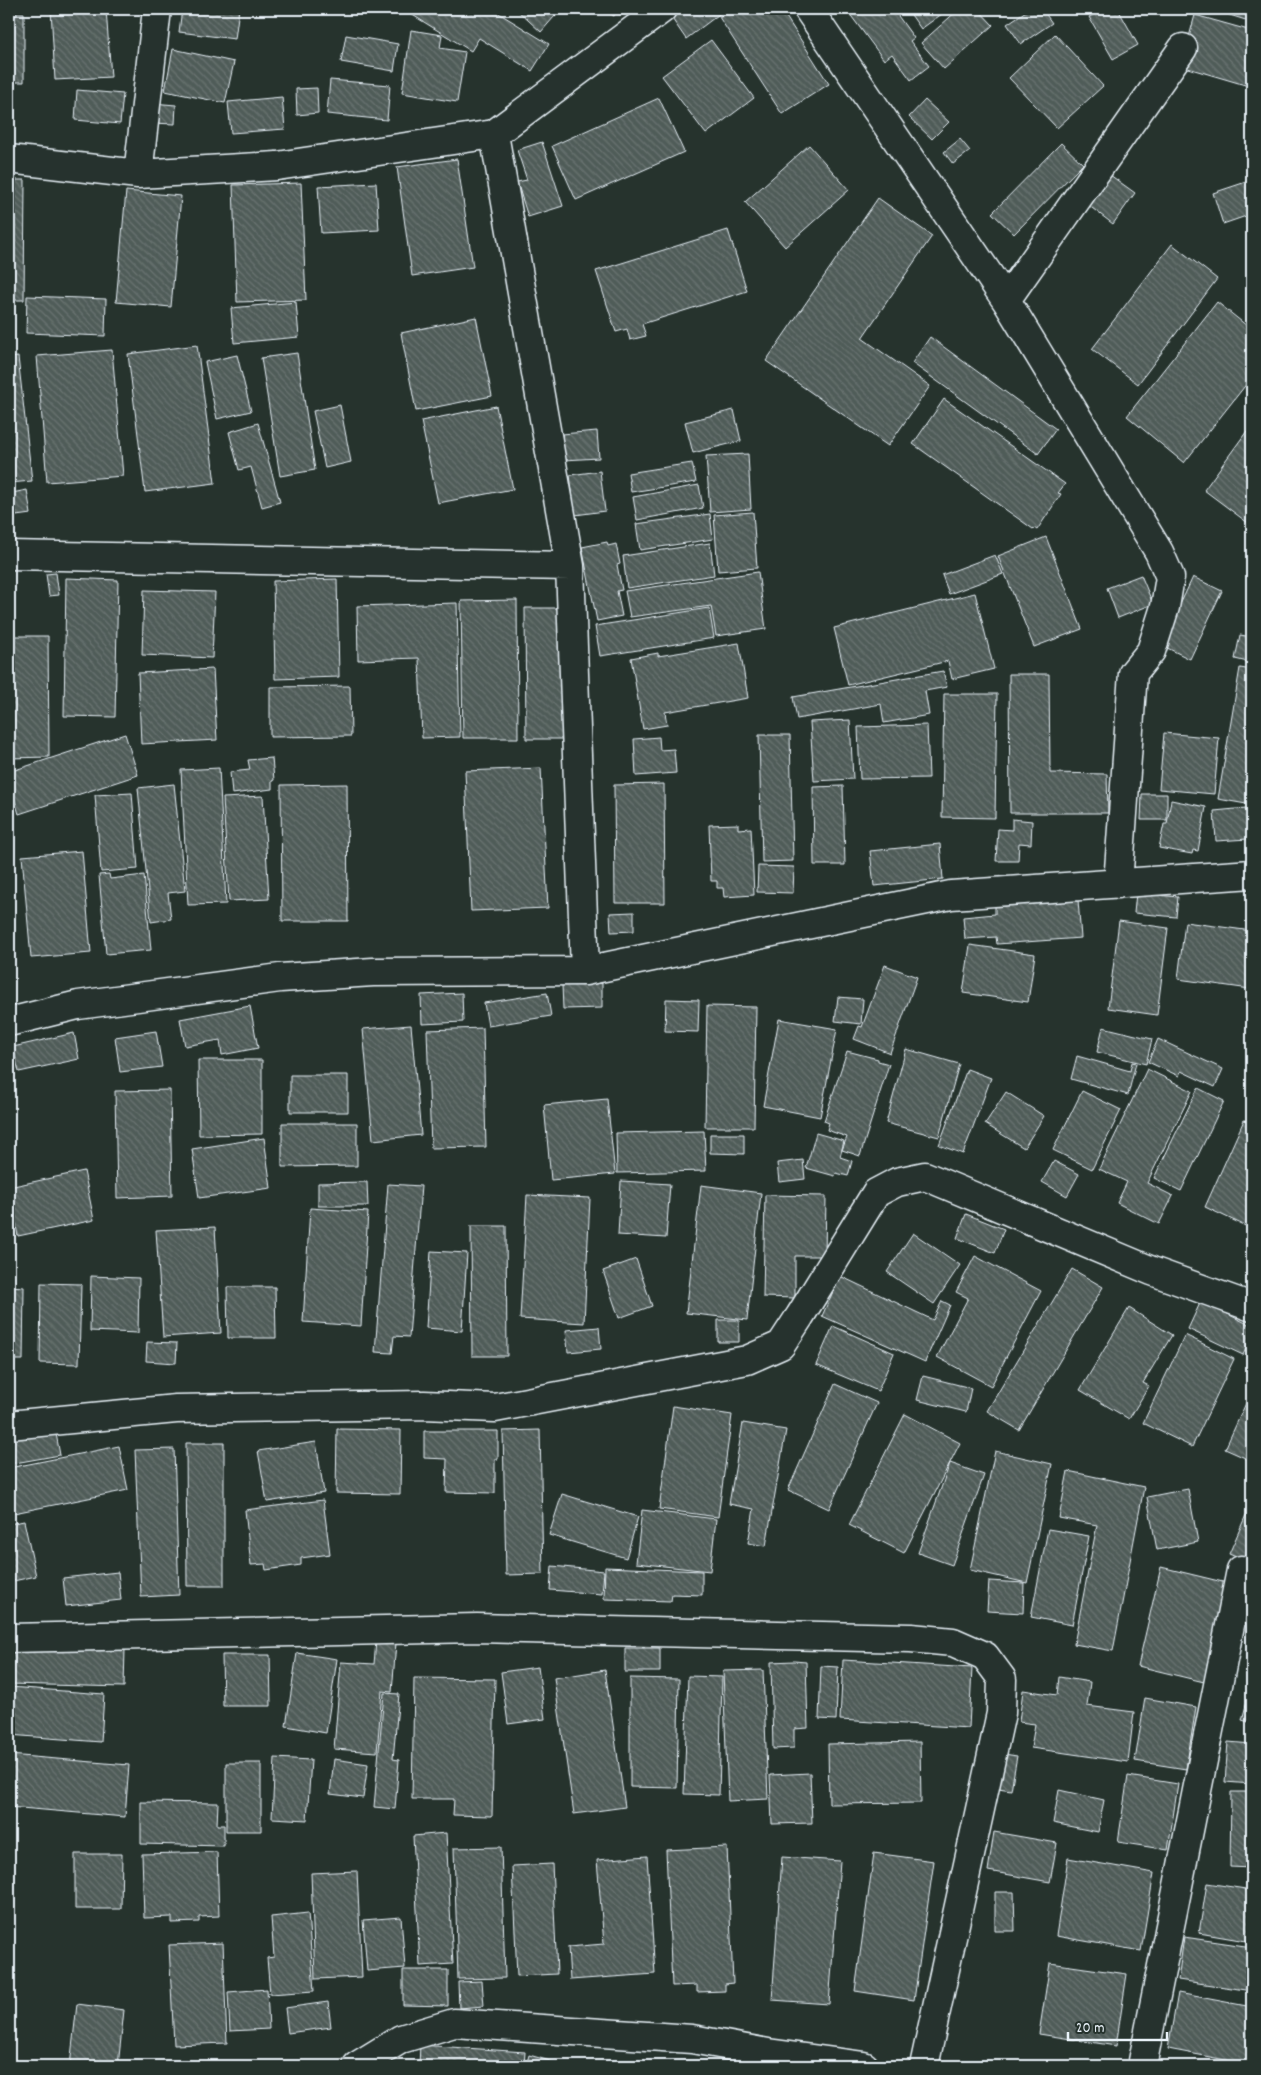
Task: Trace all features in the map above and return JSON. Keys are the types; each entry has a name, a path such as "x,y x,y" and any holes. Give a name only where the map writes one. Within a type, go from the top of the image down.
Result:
{"street":[{"path":"138,174 158,9"},
{"path":"9,159 138,174 276,166 494,134 662,9"},
{"path":"808,9 1006,300 1159,552 1170,577 1165,607 1151,651 1133,673 1118,884"},
{"path":"1006,300 1183,48"},
{"path":"494,134 570,566 585,970"},
{"path":"9,555 570,566"},
{"path":"9,1022 78,1005 280,978 373,972 585,970 951,895 1252,874"},
{"path":"9,1425 176,1409 424,1405 495,1408 747,1360 780,1345 876,1193 897,1182 925,1176 1152,1271 1252,1307"},
{"path":"1142,2066 1241,1570"},
{"path":"9,1638 477,1628 911,1638 954,1642 985,1656 1002,1679 1001,1713 924,2066"},
{"path":"357,2066 401,2039 454,2023 692,2039 767,2060 864,2066"}],"building":[{"path":"51,9 106,9 111,77 55,80"},
{"path":"182,9 239,9 235,39 179,32"},
{"path":"408,9 492,9 549,44 532,71 479,38 471,51 406,11"},
{"path":"516,9 561,9 541,32"},
{"path":"602,9 618,9 614,16"},
{"path":"674,9 726,9 686,39 668,13"},
{"path":"732,9 781,9 829,84 782,114 719,17"},
{"path":"846,9 893,9 914,38 910,41 929,66 911,80 892,54 884,60"},
{"path":"907,9 945,9 946,11 921,29"},
{"path":"959,9 978,9 993,25 944,69 921,43"},
{"path":"1029,9 1042,9 1052,23 1021,44 1007,24"},
{"path":"1104,9 1118,9 1138,45 1113,59 1089,17"},
{"path":"1218,9 1252,9 1252,22 1217,11"},
{"path":"9,13 24,13 24,82 9,82"},
{"path":"1195,15 1252,31 1252,87 1181,66"},
{"path":"411,30 442,35 440,48 465,52 457,102 402,93"},
{"path":"1055,34 1103,86 1057,128 1009,78"},
{"path":"346,35 398,44 394,71 341,62"},
{"path":"711,40 754,98 706,134 662,76"},
{"path":"173,49 234,62 225,103 165,91"},
{"path":"330,80 390,85 387,120 327,114"},
{"path":"317,88 318,113 297,115 296,89"},
{"path":"77,90 123,94 120,124 75,120"},
{"path":"282,97 285,129 231,133 228,102"},
{"path":"659,98 684,152 576,200 552,146"},
{"path":"925,100 949,122 932,139 909,117"},
{"path":"152,103 176,105 175,124 151,123"},
{"path":"960,139 970,151 953,164 944,152"},
{"path":"542,142 563,206 528,217 517,182 527,180 517,150"},
{"path":"1061,143 1083,164 1014,234 992,213"},
{"path":"809,145 849,190 785,247 745,202"},
{"path":"457,159 473,267 412,276 397,167"},
{"path":"1110,175 1135,193 1113,224 1088,205"},
{"path":"9,180 25,180 24,300 9,300"},
{"path":"1252,180 1252,214 1223,224 1213,193"},
{"path":"301,183 306,300 237,302 233,185"},
{"path":"376,183 379,230 321,233 318,186"},
{"path":"126,191 181,196 171,307 116,302"},
{"path":"878,198 932,236 862,338 930,386 888,446 766,361"},
{"path":"728,230 747,291 642,324 646,336 630,340 627,329 616,332 596,271"},
{"path":"1172,244 1217,279 1138,384 1092,349"},
{"path":"27,296 106,299 105,336 26,333"},
{"path":"296,302 299,337 234,343 231,308"},
{"path":"1217,302 1252,330 1252,377 1184,463 1127,416"},
{"path":"476,317 492,396 416,411 401,333"},
{"path":"930,337 1056,429 1038,454 912,363"},
{"path":"197,345 215,483 145,492 128,354"},
{"path":"112,350 123,476 47,482 37,356"},
{"path":"297,353 315,470 280,476 261,358"},
{"path":"237,355 251,411 217,419 205,362"},
{"path":"18,357 32,481 9,483 9,358"},
{"path":"944,399 1065,484 1058,493 1061,494 1037,530 913,444"},
{"path":"340,405 351,462 325,468 313,411"},
{"path":"496,406 513,489 438,503 421,421"},
{"path":"734,410 741,441 693,453 685,422"},
{"path":"258,423 280,502 262,507 251,467 239,470 229,432"},
{"path":"1252,424 1252,526 1204,490"},
{"path":"597,431 599,458 564,460 562,434"},
{"path":"748,454 751,509 710,512 706,456"},
{"path":"692,463 696,482 631,492 628,473"},
{"path":"600,471 605,511 575,515 570,475"},
{"path":"699,485 703,508 637,520 633,497"},
{"path":"27,490 31,514 16,516 12,493"},
{"path":"753,512 757,568 718,571 714,515"},
{"path":"710,514 713,539 640,550 636,524"},
{"path":"1046,537 1082,629 1034,647 998,556"},
{"path":"607,542 608,546 616,544 620,564 617,565 622,590 617,591 622,616 597,621 582,547"},
{"path":"710,543 714,575 627,588 623,556"},
{"path":"995,555 1003,574 949,594 942,575"},
{"path":"758,572 766,629 716,636 711,606 630,617 625,591"},
{"path":"56,573 59,595 49,596 46,574"},
{"path":"1141,575 1153,604 1118,618 1107,588"},
{"path":"1193,577 1222,591 1190,659 1161,645"},
{"path":"66,578 118,580 115,717 64,716"},
{"path":"337,579 339,677 275,679 273,581"},
{"path":"144,590 215,592 212,658 142,655"},
{"path":"975,593 994,669 952,679 948,661 848,685 834,628"},
{"path":"517,600 518,738 463,738 461,601"},
{"path":"457,603 460,737 422,738 419,658 358,660 357,606"},
{"path":"525,608 567,608 568,739 526,739"},
{"path":"709,608 714,638 600,656 595,626"},
{"path":"1240,635 1252,637 1252,663 1235,659"},
{"path":"9,636 48,636 49,757 9,758"},
{"path":"739,643 748,698 665,712 667,725 643,729 631,658 658,653 658,656"},
{"path":"1240,668 1252,670 1252,805 1218,799"},
{"path":"213,669 217,740 141,744 138,673"},
{"path":"943,671 947,687 925,691 929,715 884,723 881,704 797,719 793,697"},
{"path":"1009,674 1049,674 1050,773 1107,774 1108,813 1010,813"},
{"path":"350,686 351,736 270,737 270,687"},
{"path":"944,694 997,694 995,818 942,817"},
{"path":"850,720 853,779 814,781 810,722"},
{"path":"927,725 929,778 860,779 858,727"},
{"path":"1164,733 1219,738 1214,794 1159,789"},
{"path":"125,734 138,775 19,814 9,781 9,772"},
{"path":"759,735 790,735 793,861 762,862"},
{"path":"659,737 660,750 674,749 676,773 636,776 634,739"},
{"path":"272,758 274,780 272,781 272,789 232,794 230,772 250,770 248,760"},
{"path":"219,768 226,904 188,905 181,770"},
{"path":"541,768 548,908 471,911 465,771"},
{"path":"174,784 185,891 168,893 171,919 151,922 138,788"},
{"path":"347,784 348,921 282,921 281,785"},
{"path":"664,784 665,903 615,903 614,785"},
{"path":"843,786 845,865 814,865 813,787"},
{"path":"132,793 138,869 101,872 95,795"},
{"path":"1142,794 1167,794 1167,820 1141,820"},
{"path":"263,796 269,899 229,901 223,798"},
{"path":"1171,800 1206,807 1198,851 1193,850 1192,854 1159,848 1164,824 1167,824"},
{"path":"1246,808 1248,839 1216,841 1214,811"},
{"path":"1012,819 1032,821 1031,844 1019,843 1018,861 996,861 998,829 1012,830"},
{"path":"738,824 738,829 751,828 754,895 724,897 723,888 717,888 717,881 711,881 709,825"},
{"path":"940,844 943,879 874,886 870,851"},
{"path":"82,851 91,953 31,958 22,856"},
{"path":"758,866 794,867 793,893 757,892"},
{"path":"109,874 110,879 144,875 151,950 106,954 99,875"},
{"path":"1136,893 1178,897 1176,917 1134,913"},
{"path":"1078,900 1081,938 997,944 996,937 965,939 963,917 995,914 995,906"},
{"path":"634,912 634,931 611,932 610,913"},
{"path":"1119,921 1168,928 1157,1015 1108,1008"},
{"path":"1185,922 1252,931 1250,989 1178,979"},
{"path":"970,945 1035,954 1028,1002 963,993"},
{"path":"885,965 917,977 890,1053 854,1039 859,1026 862,1027"},
{"path":"602,983 602,1008 563,1009 562,985"},
{"path":"462,993 463,1022 422,1024 421,995"},
{"path":"547,993 551,1016 488,1026 484,1003"},
{"path":"838,997 863,999 861,1024 835,1021"},
{"path":"666,999 699,1000 698,1032 665,1031"},
{"path":"250,1006 258,1048 222,1055 220,1040 185,1046 180,1019"},
{"path":"707,1006 756,1007 754,1127 705,1127"},
{"path":"779,1019 837,1029 820,1117 763,1106"},
{"path":"411,1025 421,1135 373,1140 363,1029"},
{"path":"1103,1027 1152,1039 1146,1064 1097,1052"},
{"path":"483,1028 486,1147 431,1148 427,1030"},
{"path":"156,1031 162,1067 120,1072 115,1037"},
{"path":"74,1033 79,1059 19,1072 13,1047"},
{"path":"1158,1039 1223,1069 1215,1087 1181,1071 1179,1076 1148,1062"},
{"path":"906,1049 959,1064 939,1137 886,1123"},
{"path":"847,1051 878,1059 878,1061 889,1064 860,1156 842,1150 847,1137 827,1130 829,1123 824,1121"},
{"path":"1077,1056 1130,1071 1132,1062 1136,1063 1128,1095 1071,1079"},
{"path":"198,1060 262,1060 262,1134 199,1135"},
{"path":"967,1069 991,1078 963,1154 939,1145"},
{"path":"1147,1069 1192,1091 1147,1183 1173,1196 1159,1224 1117,1203 1127,1182 1099,1169"},
{"path":"290,1075 348,1075 348,1112 290,1112"},
{"path":"1198,1088 1224,1101 1181,1191 1154,1178"},
{"path":"170,1090 172,1196 117,1198 115,1091"},
{"path":"1082,1091 1121,1110 1092,1169 1053,1150"},
{"path":"1006,1092 1044,1116 1024,1148 985,1124"},
{"path":"607,1099 615,1174 551,1180 544,1105"},
{"path":"1244,1120 1252,1123 1252,1229 1205,1207"},
{"path":"282,1123 357,1123 357,1166 282,1167"},
{"path":"704,1131 706,1171 617,1173 616,1133"},
{"path":"816,1133 844,1141 840,1157 852,1161 848,1176 836,1173 835,1176 806,1168"},
{"path":"710,1134 744,1134 744,1154 710,1153"},
{"path":"264,1138 271,1188 199,1198 192,1149"},
{"path":"803,1160 805,1179 779,1182 777,1163"},
{"path":"1054,1161 1079,1174 1067,1196 1042,1182"},
{"path":"84,1171 94,1220 18,1236 9,1187"},
{"path":"621,1181 670,1184 666,1238 618,1235"},
{"path":"367,1182 368,1206 318,1206 318,1183"},
{"path":"388,1184 421,1186 409,1337 394,1336 392,1353 375,1352"},
{"path":"701,1185 761,1193 747,1320 686,1313"},
{"path":"527,1195 590,1198 584,1323 520,1319"},
{"path":"765,1195 826,1196 825,1256 795,1256 795,1298 763,1297"},
{"path":"310,1208 368,1212 361,1326 303,1322"},
{"path":"966,1214 1004,1229 995,1253 957,1238"},
{"path":"471,1226 506,1226 507,1356 472,1356"},
{"path":"215,1227 221,1333 163,1337 156,1230"},
{"path":"913,1233 960,1265 934,1304 887,1272"},
{"path":"431,1251 467,1253 462,1331 426,1328"},
{"path":"975,1256 1041,1291 991,1386 937,1357 968,1298 956,1292"},
{"path":"636,1259 652,1306 619,1318 603,1271"},
{"path":"1072,1269 1103,1287 1019,1430 987,1411"},
{"path":"91,1276 139,1278 138,1333 90,1331"},
{"path":"840,1276 933,1320 942,1301 950,1305 925,1362 822,1316"},
{"path":"41,1283 81,1284 79,1364 40,1363"},
{"path":"9,1286 24,1287 23,1360 9,1360"},
{"path":"227,1287 275,1287 276,1338 228,1338"},
{"path":"1201,1301 1252,1326 1252,1336 1243,1355 1188,1329"},
{"path":"1129,1308 1172,1335 1143,1383 1149,1386 1129,1419 1080,1390"},
{"path":"718,1320 739,1320 739,1342 718,1342"},
{"path":"833,1326 894,1353 878,1391 816,1365"},
{"path":"599,1327 601,1349 568,1352 566,1330"},
{"path":"1185,1335 1234,1359 1192,1447 1143,1423"},
{"path":"147,1342 177,1343 176,1363 146,1361"},
{"path":"923,1376 971,1388 966,1412 917,1400"},
{"path":"835,1384 877,1403 829,1509 788,1490"},
{"path":"1252,1390 1252,1461 1225,1449"},
{"path":"673,1406 732,1415 718,1517 659,1509"},
{"path":"905,1414 960,1443 904,1553 849,1525"},
{"path":"54,1423 60,1455 9,1464 9,1431"},
{"path":"743,1423 786,1430 766,1546 748,1543 754,1509 729,1504"},
{"path":"337,1429 401,1430 400,1494 336,1493"},
{"path":"540,1430 543,1574 506,1575 503,1431"},
{"path":"424,1431 498,1431 498,1459 495,1459 495,1493 446,1492 447,1459 424,1458"},
{"path":"316,1442 324,1493 267,1502 258,1451"},
{"path":"186,1443 224,1443 224,1586 187,1586"},
{"path":"119,1446 128,1490 9,1514 9,1468"},
{"path":"174,1449 179,1595 141,1597 135,1450"},
{"path":"995,1451 1052,1464 1027,1583 970,1570"},
{"path":"950,1463 984,1475 952,1565 918,1553"},
{"path":"1068,1471 1144,1487 1113,1651 1074,1644 1097,1525 1059,1518"},
{"path":"1188,1489 1198,1542 1157,1550 1147,1497"},
{"path":"562,1494 638,1517 626,1558 549,1535"},
{"path":"323,1500 330,1554 301,1558 301,1565 266,1570 265,1564 251,1565 245,1510"},
{"path":"642,1510 716,1519 710,1571 636,1563"},
{"path":"1246,1515 1252,1518 1252,1553 1248,1562 1229,1554"},
{"path":"24,1521 36,1576 9,1582 9,1524"},
{"path":"1048,1529 1089,1536 1072,1625 1031,1617"},
{"path":"552,1566 604,1571 602,1594 550,1590"},
{"path":"605,1567 702,1571 702,1595 672,1594 671,1601 604,1599"},
{"path":"1161,1567 1227,1583 1204,1682 1138,1666"},
{"path":"118,1572 121,1600 66,1606 63,1578"},
{"path":"989,1581 1024,1583 1023,1613 987,1611"},
{"path":"376,1641 396,1643 392,1692 382,1691 377,1752 334,1749 341,1662 374,1664"},
{"path":"9,1645 125,1649 124,1687 9,1684"},
{"path":"625,1648 660,1648 660,1672 625,1672"},
{"path":"297,1653 337,1659 326,1733 286,1726"},
{"path":"222,1655 270,1655 271,1706 223,1706"},
{"path":"843,1660 972,1668 969,1728 840,1720"},
{"path":"771,1662 806,1662 808,1728 794,1729 794,1748 773,1749"},
{"path":"821,1666 838,1667 836,1720 819,1719"},
{"path":"538,1667 545,1719 508,1724 501,1672"},
{"path":"605,1670 625,1807 574,1814 554,1678"},
{"path":"763,1670 768,1799 728,1801 723,1671"},
{"path":"688,1676 722,1677 719,1795 684,1794"},
{"path":"1059,1677 1090,1682 1087,1706 1134,1712 1128,1762 1031,1748 1035,1724 1019,1722 1023,1690 1057,1695"},
{"path":"414,1678 495,1679 492,1816 453,1815 454,1799 412,1799"},
{"path":"630,1678 679,1679 677,1788 630,1787"},
{"path":"1252,1683 1252,1723 1242,1720"},
{"path":"9,1687 104,1694 101,1742 9,1735"},
{"path":"384,1693 399,1694 393,1759 399,1760 395,1809 374,1807"},
{"path":"1145,1698 1196,1707 1186,1769 1135,1761"},
{"path":"920,1742 921,1803 829,1804 828,1744"},
{"path":"1228,1742 1252,1744 1252,1784 1225,1782"},
{"path":"997,1753 1017,1756 1011,1790 992,1787"},
{"path":"9,1755 129,1765 125,1817 9,1807"},
{"path":"275,1758 311,1760 307,1820 272,1818"},
{"path":"334,1759 368,1764 363,1798 330,1794"},
{"path":"226,1763 261,1763 261,1831 226,1831"},
{"path":"810,1773 812,1823 772,1824 770,1775"},
{"path":"1128,1776 1178,1784 1168,1850 1118,1842"},
{"path":"1059,1790 1104,1800 1098,1832 1053,1823"},
{"path":"1231,1792 1252,1792 1252,1868 1230,1867"},
{"path":"141,1802 218,1803 217,1825 224,1825 224,1846 141,1844"},
{"path":"994,1832 1057,1843 1050,1882 988,1871"},
{"path":"446,1833 453,1964 420,1966 413,1836"},
{"path":"501,1847 505,1978 458,1979 454,1848"},
{"path":"727,1847 733,1983 725,1984 725,1991 697,1992 697,1985 672,1986 666,1850"},
{"path":"217,1852 219,1916 199,1917 199,1922 172,1923 172,1917 144,1918 142,1854"},
{"path":"874,1853 934,1861 914,2000 855,1991"},
{"path":"75,1854 122,1854 121,1909 75,1909"},
{"path":"647,1856 655,1974 570,1980 568,1947 604,1944 597,1860"},
{"path":"782,1857 840,1861 829,2004 772,2000"},
{"path":"1068,1858 1154,1873 1141,1951 1056,1936"},
{"path":"552,1864 557,1974 517,1976 512,1866"},
{"path":"357,1871 362,1977 315,1979 311,1873"},
{"path":"1207,1883 1252,1890 1252,1942 1199,1933"},
{"path":"995,1892 1014,1892 1015,1931 995,1931"},
{"path":"308,1913 314,1991 270,1994 267,1958 274,1957 271,1917"},
{"path":"401,1917 405,1968 367,1971 363,1920"},
{"path":"1184,1937 1252,1947 1252,1991 1178,1980"},
{"path":"223,1943 227,2043 174,2045 169,1945"},
{"path":"1050,1963 1127,1974 1116,2046 1039,2034"},
{"path":"403,1970 448,1970 448,2006 403,2005"},
{"path":"482,1981 484,2006 459,2008 458,1982"},
{"path":"267,1989 269,2029 230,2031 228,1992"},
{"path":"1178,1993 1252,2007 1252,2065 1168,2049"},
{"path":"328,2002 331,2027 288,2033 285,2008"},
{"path":"77,2004 124,2010 118,2066 70,2066"},
{"path":"420,2045 525,2052 524,2066 419,2066"},
{"path":"529,2055 561,2064 561,2066 526,2066"},
{"path":"669,2063 683,2066 669,2066"}]}
